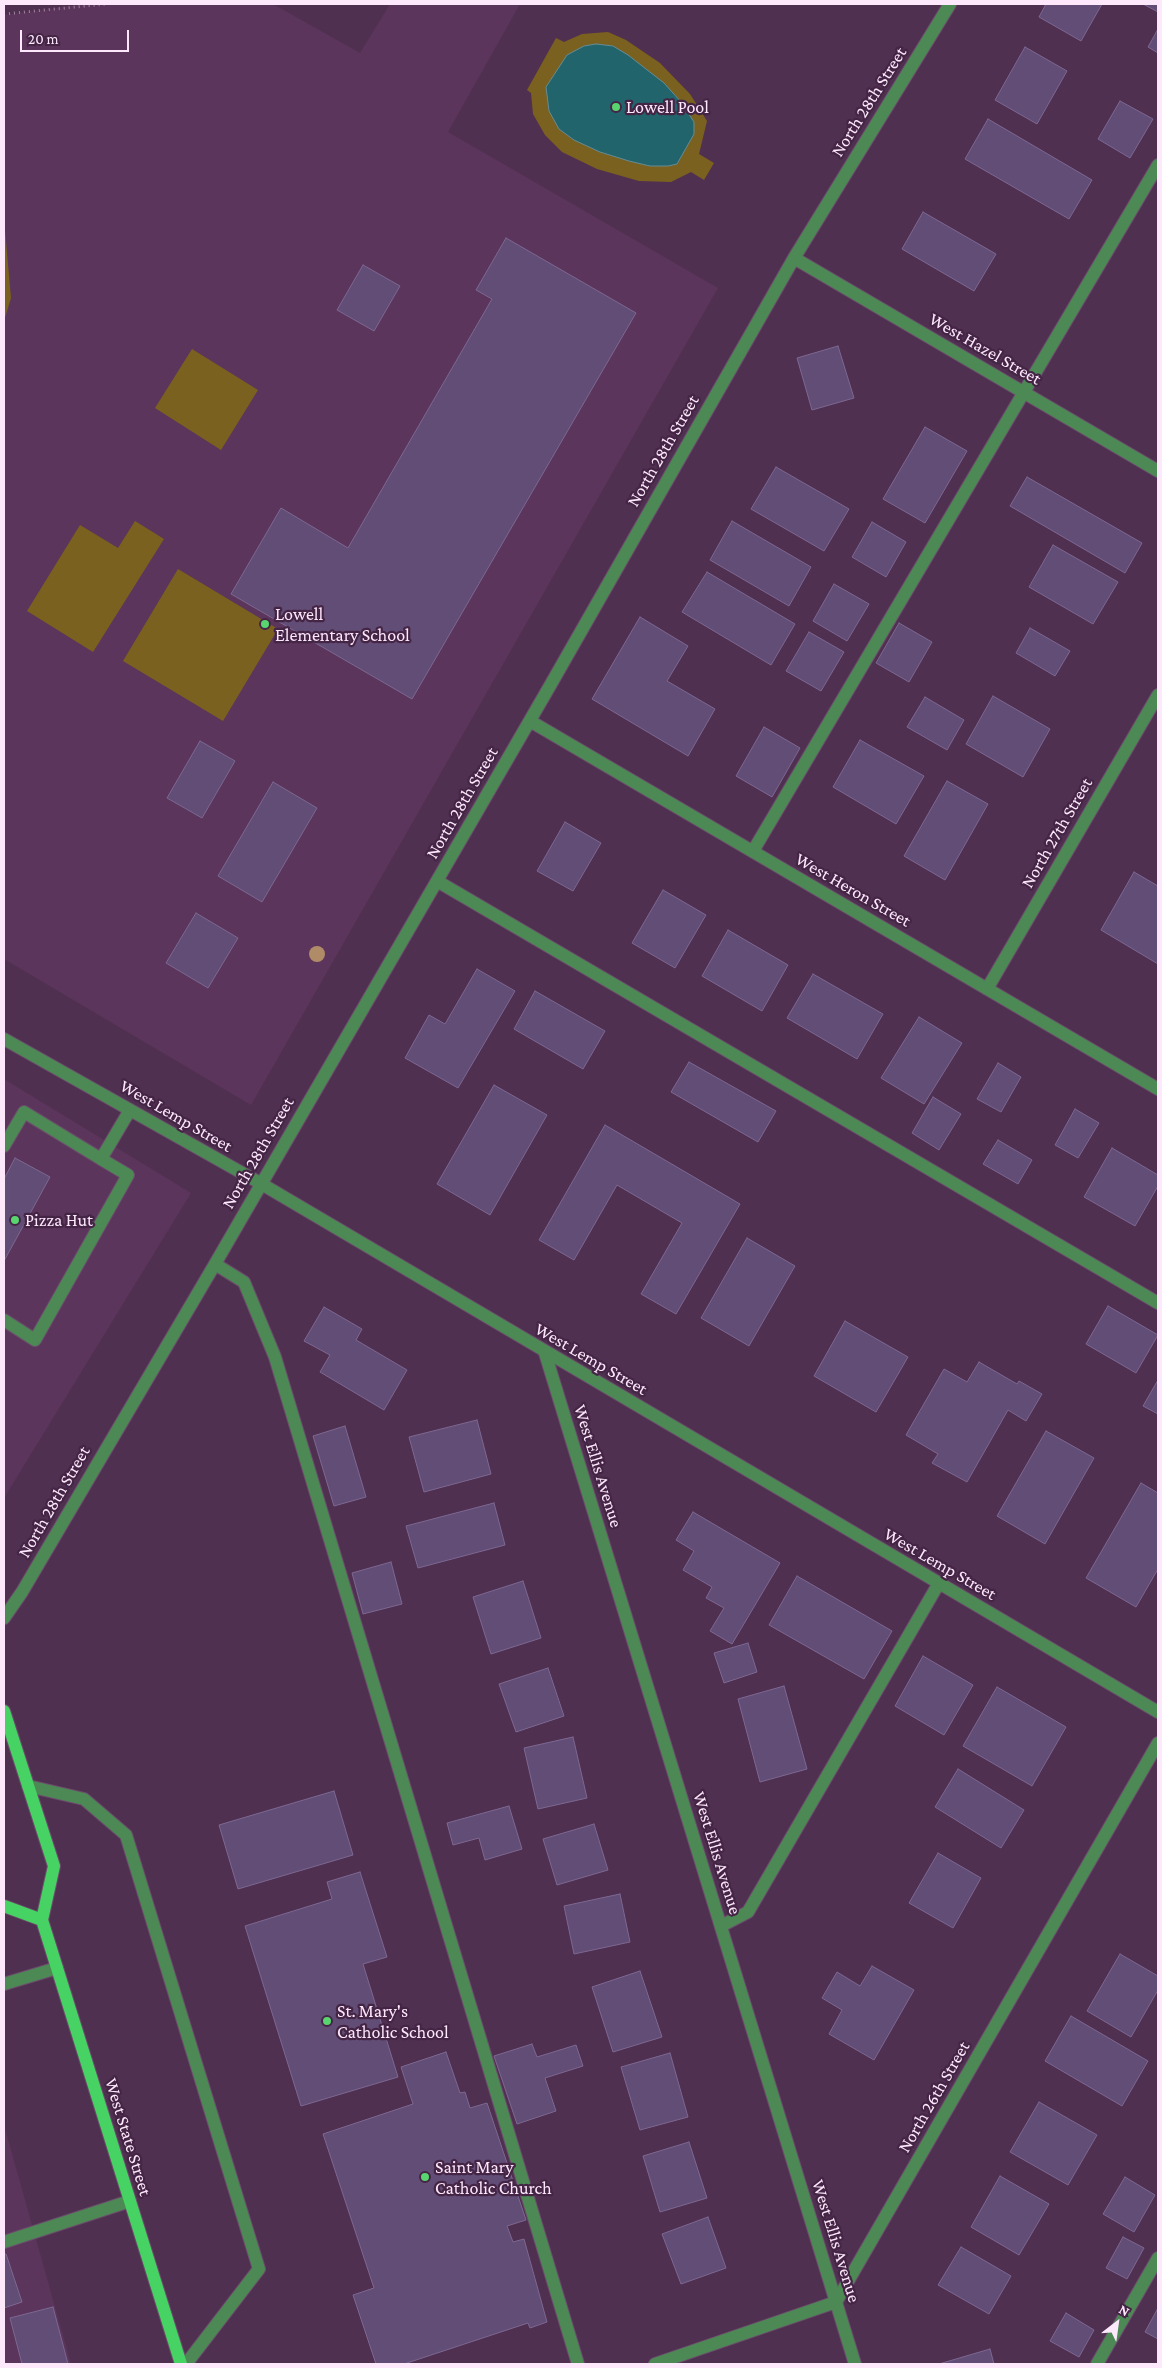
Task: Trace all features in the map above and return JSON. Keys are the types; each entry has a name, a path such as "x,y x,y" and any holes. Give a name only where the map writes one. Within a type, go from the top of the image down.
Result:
{"main road":[{"name":"West State Street","path":"4,1711 54,1866 42,1920 181,2364"},
{"path":"4,1906 42,1920"}],"street":[{"name":"North 28th Street","path":"4,1618 22,1592 215,1264 530,721 794,258 950,4"},
{"path":"753,851 1158,165"},
{"name":"West Hazel Street","path":"794,258 1158,471"},
{"name":"North 27th Street","path":"987,988 1158,694"},
{"name":"West Heron Street","path":"530,721 1158,1089"},
{"path":"437,881 1158,1302"},
{"name":"West Lemp Street","path":"4,1039 260,1184 1158,1712"},
{"path":"101,1159 130,1110"},
{"path":"4,1146 24,1112 128,1175 35,1340 4,1320"},
{"path":"215,1264 244,1282 275,1357 578,2364"},
{"name":"West Ellis Avenue","path":"545,1353 855,2364"},
{"path":"721,1926 748,1912 939,1583"},
{"name":"North 26th Street","path":"836,2302 1158,1743"},
{"path":"28,1786 84,1799 126,1835 258,2269 186,2364"},
{"path":"4,1984 57,1968"},
{"path":"4,2242 130,2201"},
{"path":"1097,2364 1158,2258"},
{"path":"655,2364 836,2302"}],"path":[{"path":"4,14 106,4"}],"shaded area":[{"name":"Lowell Elementary School","path":"87,4 273,4 360,53 390,4 520,4 448,132 718,288 251,1105 4,959 4,15"},
{"name":"Lowell Pool","path":"608,32 626,40 660,63 690,94 707,121 699,154 714,163 704,180 691,172 671,182 639,181 597,169 562,152 545,135 533,114 531,93 527,90 556,38 564,42 582,34"},
{"name":"Lowell Pool","path":"596,44 613,46 628,55 664,83 681,102 694,122 694,134 677,164 650,166 629,161 600,152 574,140 559,129 549,111 546,87 567,55 584,46"},
{"path":"4,219 11,298 4,321"},
{"path":"192,349 258,390 221,450 155,408"},
{"path":"135,521 164,539 93,652 27,611 80,525 118,548"},
{"path":"178,569 278,629 223,721 123,661"},
{"path":"4,1079 191,1193 4,1498"},
{"path":"4,2125 71,2364 4,2364"}],"building":[{"path":"1046,4 1102,4 1081,41 1039,17"},
{"path":"1143,4 1158,4 1158,12"},
{"path":"1158,29 1158,53 1148,47"},
{"path":"1025,47 1067,71 1037,124 995,100"},
{"path":"1120,101 1153,119 1130,158 1098,139"},
{"path":"988,119 1092,180 1069,219 965,159"},
{"path":"923,212 996,254 974,291 902,249"},
{"path":"506,238 636,313 412,699 231,594 281,508 348,548 492,299 476,290"},
{"path":"363,265 400,286 374,331 337,310"},
{"path":"838,346 854,398 812,410 797,358"},
{"path":"925,427 967,451 925,523 883,499"},
{"path":"776,467 849,509 824,551 751,509"},
{"path":"1027,477 1142,543 1125,573 1010,506"},
{"path":"732,521 811,567 789,606 710,560"},
{"path":"872,522 906,542 886,577 852,557"},
{"path":"1053,545 1118,582 1093,624 1029,587"},
{"path":"707,572 795,624 771,665 682,612"},
{"path":"834,584 869,604 847,641 813,621"},
{"path":"640,617 688,646 667,681 715,709 688,756 592,699"},
{"path":"899,623 932,642 909,682 876,663"},
{"path":"1030,628 1070,651 1055,676 1016,653"},
{"path":"809,632 844,652 821,691 786,671"},
{"path":"993,696 1050,729 1023,777 966,744"},
{"path":"925,697 964,720 947,750 907,727"},
{"path":"764,727 800,748 772,797 736,776"},
{"path":"860,740 924,776 896,824 833,787"},
{"path":"200,741 235,761 202,818 167,798"},
{"path":"947,781 988,804 945,880 904,856"},
{"path":"273,782 317,808 262,902 218,876"},
{"path":"565,822 601,843 573,891 537,871"},
{"path":"1134,872 1158,886 1158,964 1101,930"},
{"path":"663,890 706,915 675,968 632,943"},
{"path":"196,913 238,938 208,988 166,963"},
{"path":"728,930 788,965 762,1011 702,976"},
{"path":"477,969 515,991 458,1088 405,1058 429,1015 445,1024"},
{"path":"813,974 883,1014 857,1059 787,1018"},
{"path":"535,991 605,1031 583,1069 514,1029"},
{"path":"919,1017 962,1043 924,1104 881,1078"},
{"path":"689,1062 776,1111 758,1142 671,1092"},
{"path":"998,1063 1021,1077 1001,1112 977,1099"},
{"path":"494,1085 547,1115 490,1215 437,1184"},
{"path":"933,1097 961,1114 939,1150 912,1133"},
{"path":"1075,1109 1099,1123 1078,1158 1055,1145"},
{"path":"605,1125 740,1204 676,1314 641,1294 682,1223 617,1185 574,1260 539,1240"},
{"path":"998,1140 1032,1160 1018,1184 983,1164"},
{"path":"1112,1148 1158,1175 1158,1186 1135,1226 1084,1197"},
{"name":"Pizza Hut","path":"15,1158 50,1177 4,1261 4,1179"},
{"path":"747,1238 795,1266 749,1346 701,1318"},
{"path":"1108,1306 1158,1335 1136,1373 1086,1344"},
{"path":"324,1307 362,1329 356,1340 407,1370 384,1410 320,1372 330,1355 304,1341"},
{"path":"845,1321 908,1357 876,1412 814,1376"},
{"path":"979,1362 1017,1384 1019,1381 1042,1394 1026,1421 1008,1410 967,1482 932,1463 938,1454 906,1435 944,1369 967,1382"},
{"path":"1158,1380 1158,1414 1143,1406"},
{"path":"477,1420 491,1474 424,1492 409,1437"},
{"path":"345,1426 366,1497 334,1506 313,1436"},
{"path":"1046,1431 1094,1458 1045,1544 997,1516"},
{"path":"1141,1483 1158,1493 1158,1569 1136,1607 1086,1578"},
{"path":"494,1503 505,1545 418,1568 406,1526"},
{"path":"693,1512 780,1563 732,1644 710,1631 724,1608 706,1598 712,1587 683,1570 694,1551 676,1540"},
{"path":"391,1562 402,1604 363,1614 352,1573"},
{"path":"797,1576 892,1631 864,1679 769,1625"},
{"path":"523,1581 541,1638 491,1654 473,1597"},
{"path":"748,1643 757,1672 724,1683 714,1653"},
{"path":"923,1656 973,1685 944,1735 895,1706"},
{"path":"548,1668 564,1716 516,1732 499,1684"},
{"path":"784,1686 807,1769 760,1782 738,1699"},
{"path":"997,1687 1066,1727 1032,1786 963,1746"},
{"path":"573,1737 587,1798 538,1809 524,1748"},
{"path":"958,1769 1024,1810 1001,1848 935,1807"},
{"path":"334,1791 353,1855 238,1889 219,1825"},
{"path":"509,1806 522,1849 485,1860 479,1838 453,1845 447,1823"},
{"path":"594,1824 608,1870 557,1885 543,1839"},
{"path":"938,1853 981,1878 953,1928 909,1903"},
{"name":"St. Mary's Catholic School","path":"360,1872 387,1957 363,1964 398,2077 301,2106 245,1926 332,1899 327,1882"},
{"path":"620,1894 630,1942 574,1954 564,1906"},
{"path":"1120,1954 1158,1976 1158,1990 1131,2037 1087,2011"},
{"path":"872,1966 914,1990 874,2060 829,2034 842,2010 822,1998 837,1972 860,1986"},
{"path":"640,1971 662,2037 613,2052 592,1987"},
{"path":"1071,2016 1148,2061 1122,2106 1045,2061"},
{"path":"532,2044 537,2057 576,2045 583,2066 545,2078 556,2111 517,2124 494,2056"},
{"name":"Saint Mary Catholic Church","path":"446,2052 460,2093 465,2092 470,2108 487,2103 526,2220 507,2226 513,2242 524,2239 547,2322 530,2328 528,2323 404,2364 376,2364 353,2295 374,2288 323,2134 413,2104 401,2067"},
{"path":"670,2053 688,2117 640,2130 621,2067"},
{"path":"1039,2102 1097,2135 1068,2185 1010,2152"},
{"path":"689,2142 707,2198 660,2212 643,2156"},
{"path":"1000,2176 1049,2204 1019,2255 971,2227"},
{"path":"1125,2177 1155,2195 1134,2232 1103,2214"},
{"path":"708,2217 726,2268 681,2284 662,2234"},
{"path":"1123,2237 1144,2248 1127,2279 1106,2268"},
{"path":"961,2247 1011,2276 989,2314 938,2285"},
{"path":"4,2254 6,2254 22,2302 4,2308"},
{"path":"53,2307 68,2364 22,2364 10,2318"},
{"path":"1158,2308 1158,2339 1145,2332"},
{"path":"1066,2313 1094,2330 1079,2357 1050,2341"},
{"path":"990,2349 994,2364 939,2364"}],"place":[{"name":"Lowell Pool","path":"616,107"},
{"name":"Lowell Elementary School","path":"265,624"},
{"name":"Pizza Hut","path":"15,1220"},
{"name":"St. Mary's Catholic School","path":"327,2021"},
{"name":"Saint Mary Catholic Church","path":"425,2177"}]}
